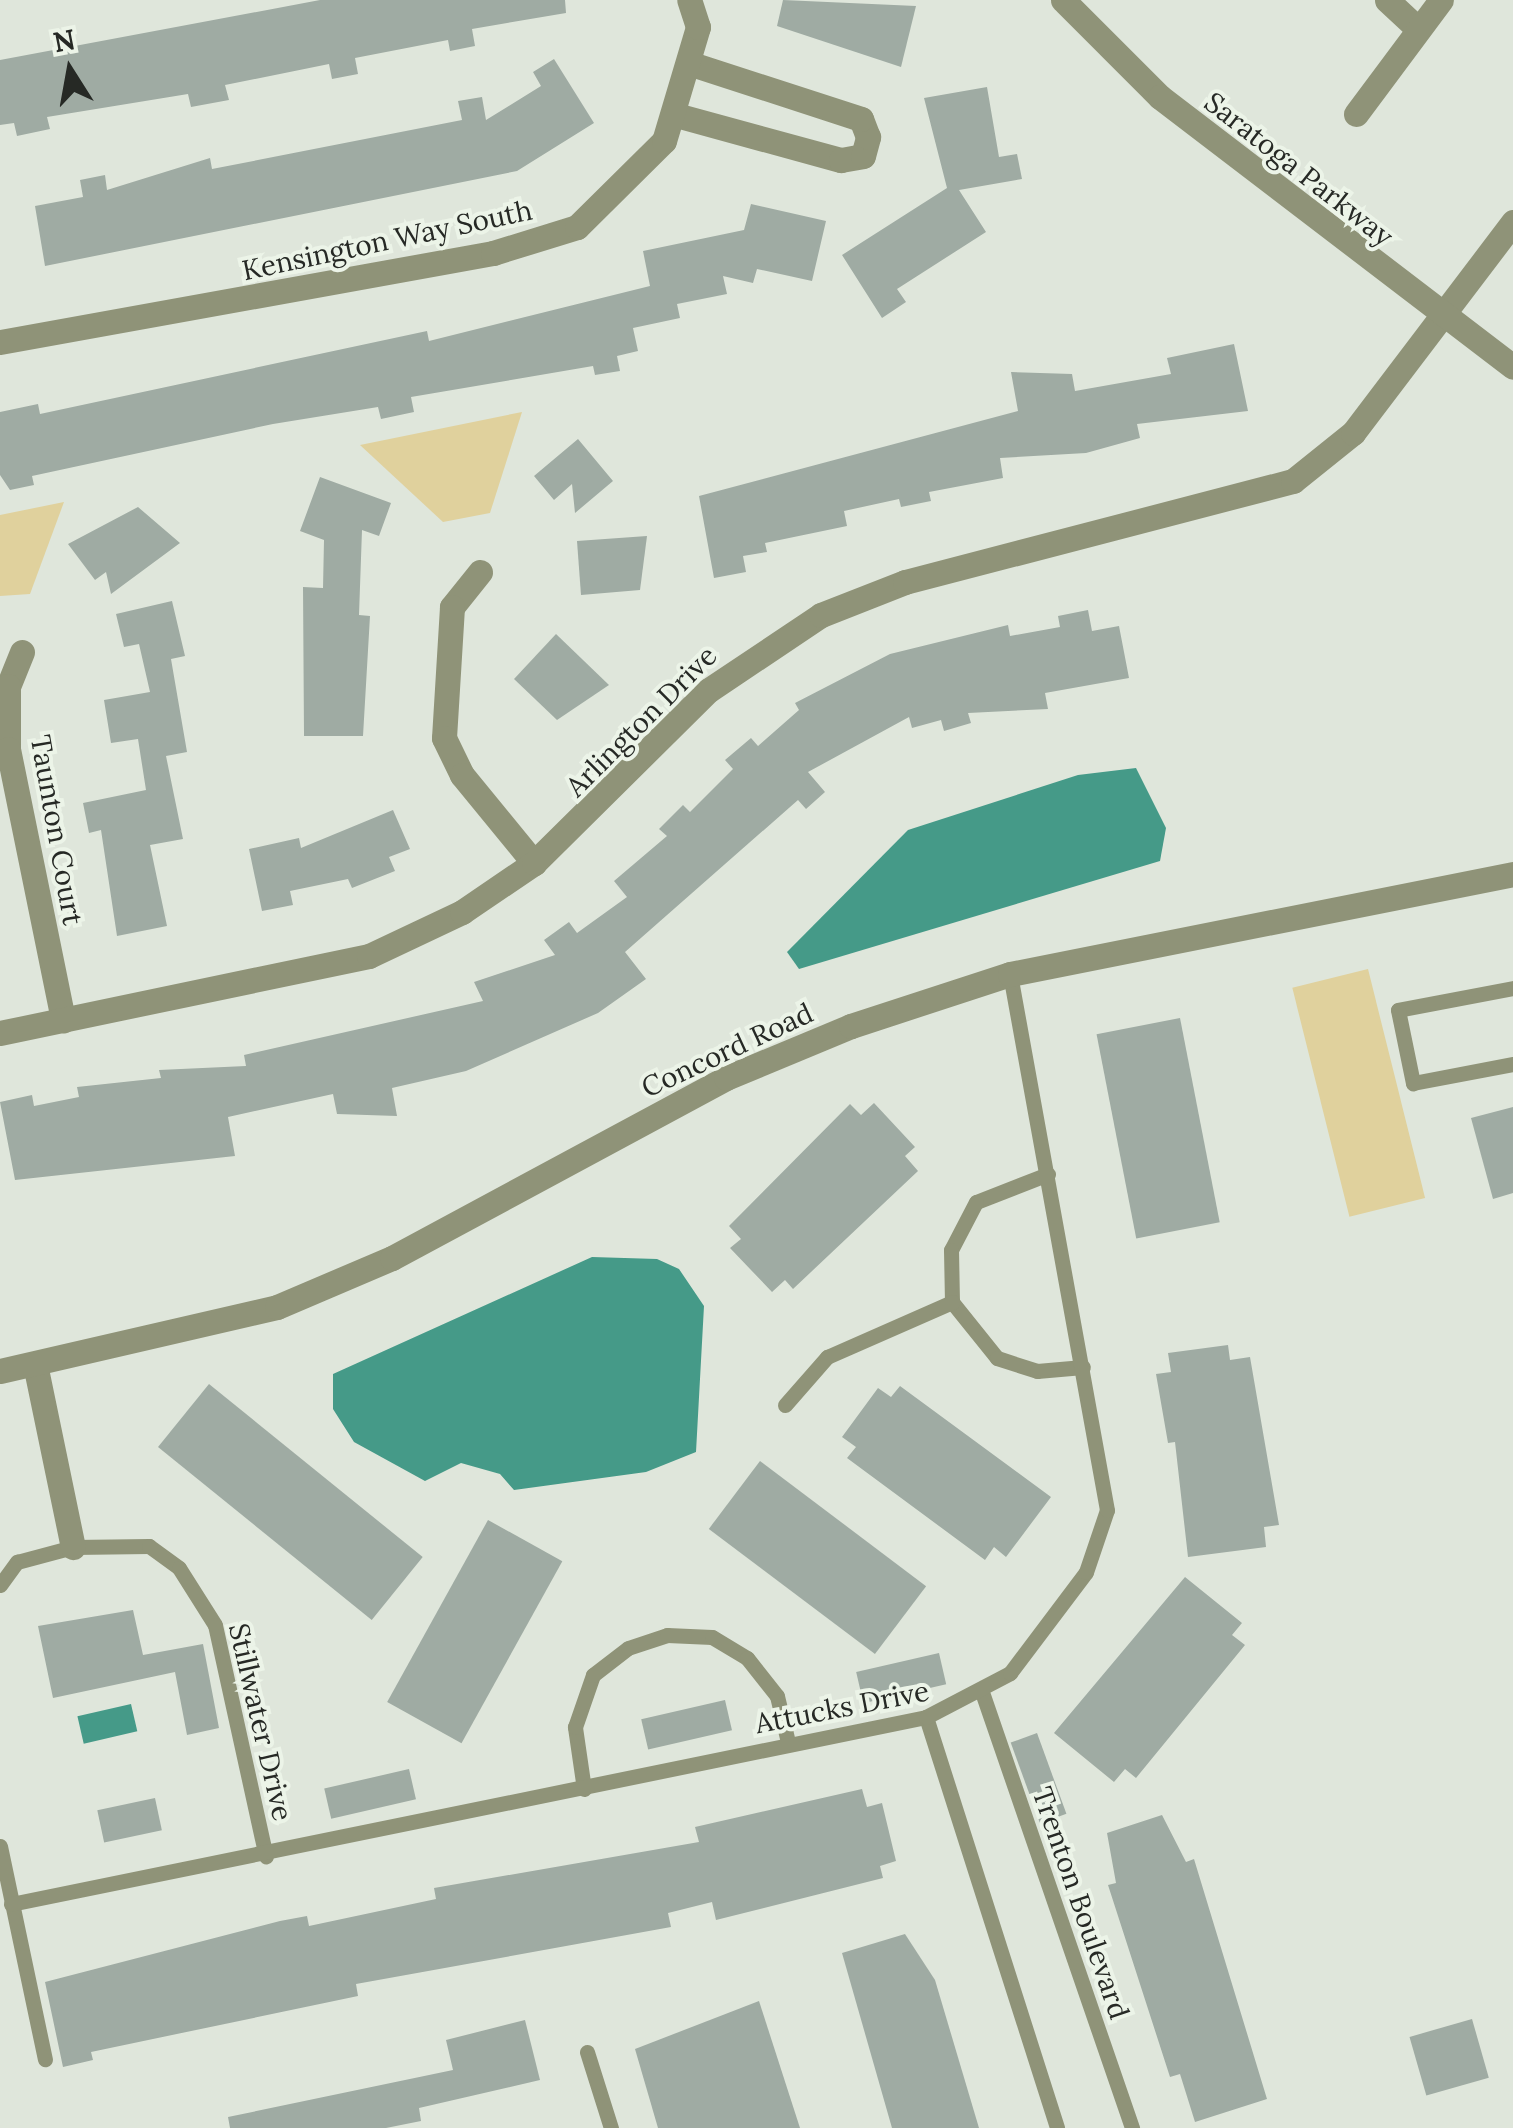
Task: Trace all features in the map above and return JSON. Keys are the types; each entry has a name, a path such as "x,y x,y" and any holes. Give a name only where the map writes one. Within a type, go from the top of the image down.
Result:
{"street":[{"name":"Kensington Way South","path":"0,342 542,240 608,202 676,115 698,27 690,0"},
{"name":"Saratoga Parkway","path":"1064,0 1160,97 1513,367"},
{"path":"1387,0 1418,29"},
{"path":"1356,114 1441,0"},
{"path":"676,115 841,160 863,156 868,137 861,119 689,63"},
{"name":"Arlington Drive","path":"0,1032 369,956 462,912 534,862 709,690 822,615 905,582 1293,481 1353,433 1440,312 1513,222"},
{"path":"480,572 452,607 444,738 462,775 534,862"},
{"name":"Taunton Court","path":"22,652 8,686 8,749 62,1020"},
{"name":"Concord Road","path":"0,1371 276,1307 392,1258 726,1078 1010,974 1513,874"},
{"path":"35,1364 74,1547"}],"lane":[{"name":"Attucks Drive","path":"11,1904 584,1790 788,1742 926,1718 983,1695 1041,1640 1101,1537 1104,1483 1010,974"},
{"path":"1513,988 1398,1010 1414,1083 1513,1064"},
{"path":"1048,1174 976,1202 951,1250 952,1302 997,1358 1037,1371 1083,1366"},
{"path":"784,1405 826,1357 952,1302"},
{"name":"Stillwater Drive","path":"0,1585 17,1562 74,1547 149,1546 201,1593 266,1856"},
{"path":"584,1790 575,1728 582,1695 608,1659 667,1635 712,1637 747,1658 777,1696 788,1742"},
{"name":"Trenton Boulevard","path":"983,1695 1132,2128"},
{"path":"926,1718 1058,2128"},
{"path":"0,1846 45,2059"},
{"path":"587,2052 611,2128"}],"shaded area":[{"path":"522,412 490,513 443,522 360,445"},
{"path":"64,502 30,594 0,596 0,515"},
{"path":"1368,969 1425,1198 1349,1217 1292,988"}],"water":[{"path":"1136,768 1166,828 1160,861 799,969 787,952 908,830 1078,775"},
{"path":"592,1257 657,1259 679,1269 704,1306 696,1452 646,1472 514,1490 500,1474 461,1463 425,1481 354,1442 333,1409 333,1374"},
{"path":"131,1704 137,1731 84,1744 77,1716"}],"building":[{"path":"320,0 565,0 566,13 472,29 475,46 450,51 448,40 355,58 358,74 332,79 329,64 225,85 229,100 191,107 188,94 47,117 50,129 17,136 14,123 0,125 0,60"},
{"path":"783,0 916,6 901,67 777,26"},
{"path":"554,59 594,123 517,171 45,266 35,206 83,197 80,180 105,175 107,190 210,158 212,169 462,120 458,101 482,97 486,120 541,86 533,72"},
{"path":"987,87 999,157 1017,154 1022,179 959,190 986,232 897,289 906,302 882,318 842,255 947,188 924,98"},
{"path":"751,204 826,221 812,281 757,269 753,283 723,276 727,294 677,304 680,318 633,328 638,351 617,356 620,371 595,375 593,366 411,397 414,412 381,419 378,407 273,424 32,476 34,485 10,490 0,475 0,412 38,404 40,414 427,331 429,341 650,286 643,251 744,230"},
{"path":"1234,344 1248,411 1137,424 1140,438 1086,453 1000,458 1003,478 929,492 931,501 901,507 899,499 844,511 847,526 765,543 767,552 743,556 746,572 714,578 699,496 1018,411 1011,372 1072,374 1075,391 1171,374 1167,358"},
{"path":"578,439 613,481 575,513 572,484 554,500 534,476"},
{"path":"320,477 391,503 379,536 362,530 359,615 370,616 363,736 304,736 303,587 323,588 324,540 300,531"},
{"path":"138,507 180,543 111,594 106,572 95,580 68,544"},
{"path":"647,536 640,590 581,595 577,541"},
{"path":"172,601 185,656 171,659 187,752 166,756 183,839 150,845 167,926 117,936 101,830 89,833 83,803 146,790 138,739 111,743 104,700 150,692 139,644 124,647 116,614"},
{"path":"1088,610 1092,631 1119,626 1129,678 1045,693 1048,709 968,713 971,723 944,731 941,720 912,728 909,717 808,772 825,792 806,809 798,800 625,952 646,979 598,1013 466,1071 392,1088 397,1116 337,1114 333,1094 228,1117 235,1156 15,1180 0,1102 32,1095 34,1106 79,1097 77,1087 161,1078 159,1070 246,1066 244,1055 483,1001 474,982 555,955 544,940 569,922 577,933 627,897 614,881 667,836 659,829 683,805 690,812 733,769 725,760 751,738 758,746 799,710 795,703 890,654 1008,625 1010,636 1060,627 1058,616"},
{"path":"556,634 609,685 557,720 514,679"},
{"path":"393,810 410,849 389,857 395,871 352,888 348,879 290,891 293,905 262,911 249,849 299,838 301,848"},
{"path":"1180,1018 1220,1222 1136,1238 1097,1034"},
{"path":"874,1103 915,1147 905,1156 918,1171 793,1289 785,1280 772,1292 730,1248 741,1239 729,1226 850,1104 861,1115"},
{"path":"1513,1107 1513,1193 1493,1199 1471,1118"},
{"path":"1228,1345 1230,1360 1250,1357 1279,1525 1264,1527 1266,1547 1188,1557 1175,1442 1168,1443 1156,1374 1171,1372 1168,1353"},
{"path":"209,1384 423,1557 372,1620 158,1447"},
{"path":"900,1386 1051,1497 1006,1557 994,1547 985,1560 847,1458 856,1447 842,1437 878,1388 891,1397"},
{"path":"760,1461 926,1586 875,1654 709,1529"},
{"path":"488,1520 562,1561 462,1743 387,1702"},
{"path":"1185,1577 1242,1623 1232,1635 1245,1645 1136,1778 1125,1769 1114,1782 1054,1733"},
{"path":"133,1610 143,1655 203,1644 219,1728 187,1735 175,1672 53,1698 38,1626"},
{"path":"939,1653 946,1684 863,1703 856,1672"},
{"path":"725,1700 732,1730 648,1750 641,1719"},
{"path":"1037,1733 1066,1814 1040,1823 1011,1743"},
{"path":"409,1769 416,1799 331,1819 324,1789"},
{"path":"862,1789 867,1807 882,1803 896,1861 880,1866 883,1878 716,1920 712,1902 668,1913 671,1927 356,1984 358,1996 91,2052 93,2060 63,2067 45,1982 280,1921 307,1916 309,1926 436,1899 434,1888 699,1842 695,1827"},
{"path":"155,1798 162,1830 104,1843 97,1810"},
{"path":"1162,1815 1186,1862 1194,1859 1267,2099 1195,2122 1180,2074 1170,2077 1108,1885 1116,1883 1107,1833"},
{"path":"905,1934 935,1980 979,2128 892,2128 842,1953"},
{"path":"759,2001 800,2128 658,2128 635,2049"},
{"path":"1472,2019 1489,2078 1426,2096 1410,2037"},
{"path":"525,2020 540,2080 419,2108 421,2121 386,2128 230,2128 228,2117 453,2070 446,2040"}]}
